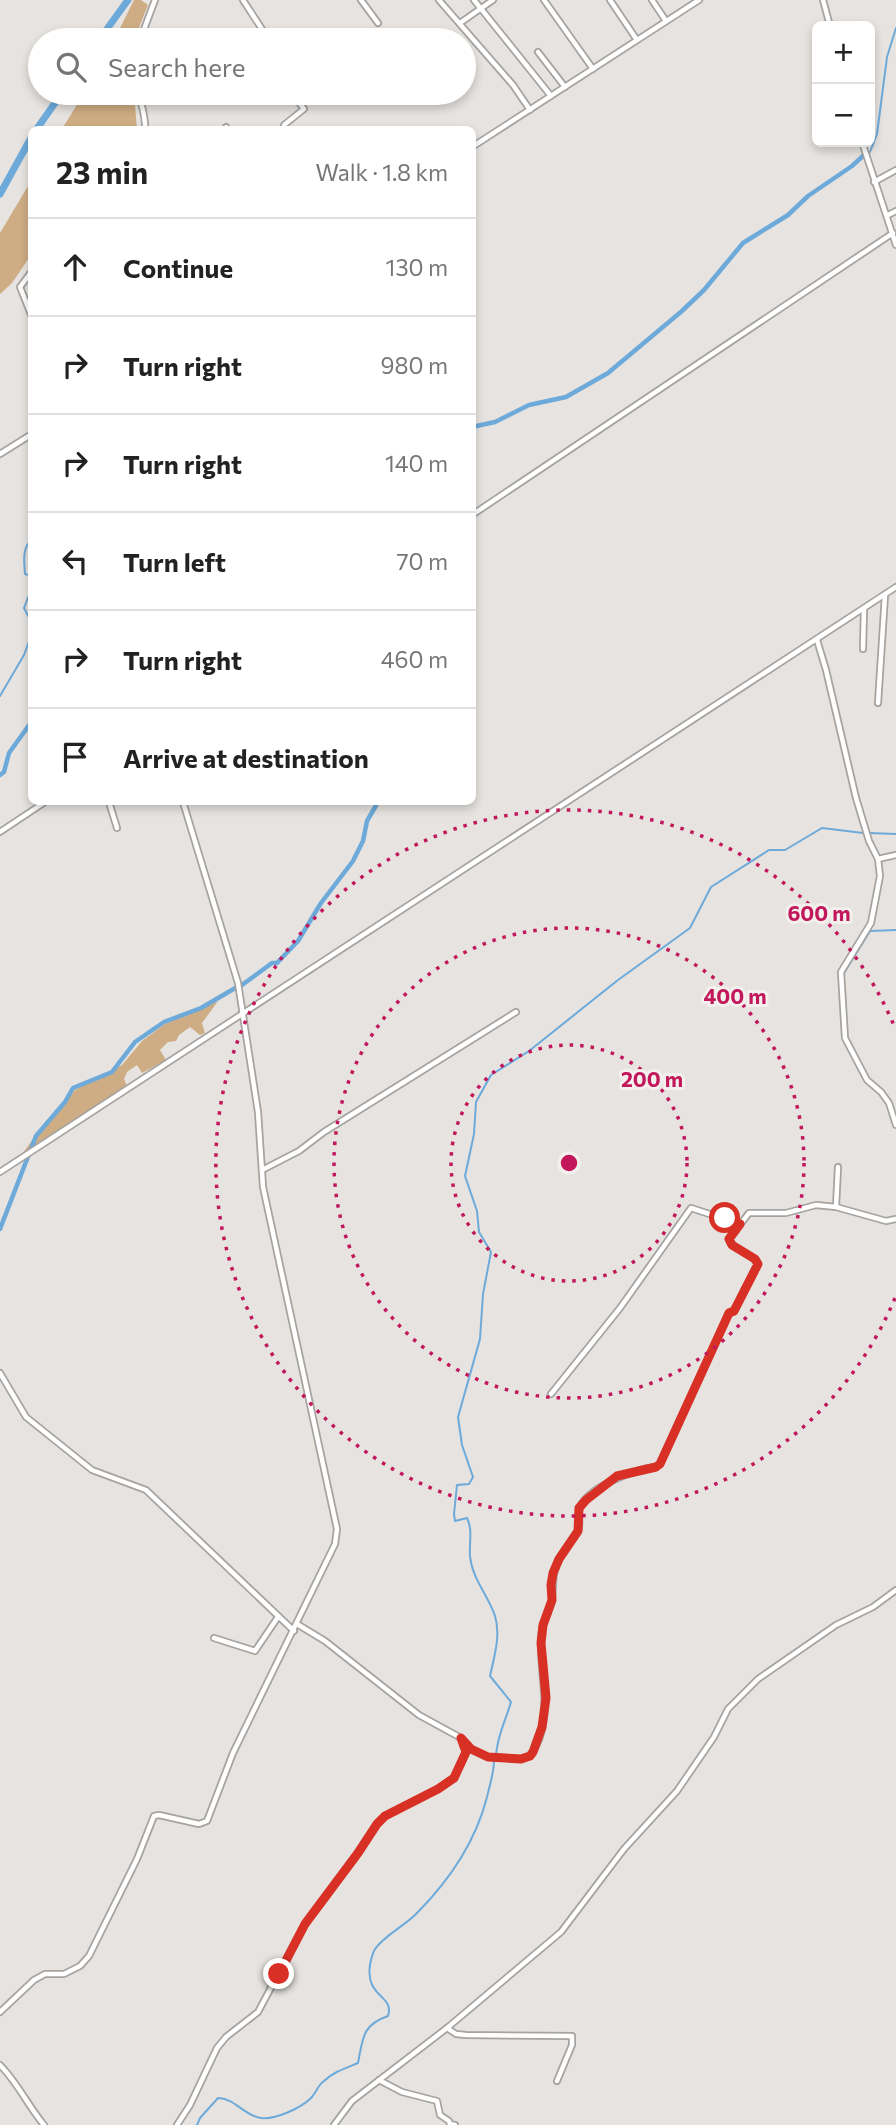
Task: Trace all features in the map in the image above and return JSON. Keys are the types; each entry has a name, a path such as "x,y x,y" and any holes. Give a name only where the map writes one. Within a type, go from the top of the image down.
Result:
{"street":[{"path":"144,28 155,0"},
{"path":"243,0 262,28"},
{"path":"361,0 378,23"},
{"path":"439,0 464,28"},
{"path":"474,0 551,96"},
{"path":"460,23 493,0"},
{"path":"544,0 593,69"},
{"path":"610,0 637,40"},
{"path":"652,0 666,21"},
{"path":"476,144 699,0"},
{"path":"823,0 829,21"},
{"path":"476,44 513,85 530,110"},
{"path":"538,52 565,87"},
{"path":"143,105 145,126"},
{"path":"285,126 303,108 301,105"},
{"path":"864,147 896,245"},
{"path":"874,182 896,170"},
{"path":"888,215 896,211"},
{"path":"476,512 893,233"},
{"path":"28,276 20,287 28,307"},
{"path":"0,454 28,436"},
{"path":"0,1172 896,587"},
{"path":"878,703 885,594"},
{"path":"863,649 864,608"},
{"path":"817,640 856,798 869,841 878,859 880,876 871,923 841,972 845,1038 867,1080 889,1103 896,1125"},
{"path":"0,832 40,805"},
{"path":"110,805 117,828"},
{"path":"0,2011 34,1980 44,1974 64,1973 80,1966 89,1956 137,1859 154,1816 199,1824 207,1821 233,1753 335,1544 337,1529 263,1186 258,1112 238,982 184,805"},
{"path":"878,859 896,855"},
{"path":"262,1170 299,1151 324,1132 516,1012"},
{"path":"836,1208 838,1167"},
{"path":"297,1624 325,1641 411,1710 461,1738 471,1749 488,1757 521,1759 530,1756 542,1727 546,1698 541,1643 543,1625 552,1600 553,1573 578,1531 579,1508 586,1500 617,1476 660,1464 729,1313 734,1311 758,1264 755,1259 732,1245 729,1239 749,1213 786,1213 816,1205 886,1221 896,1219"},
{"path":"551,1394 620,1308 691,1208 740,1224"},
{"path":"0,1373 26,1417 92,1470 146,1490 294,1631"},
{"path":"334,2125 352,2101 447,2028 561,1932 624,1849 677,1791 728,1709 758,1679 836,1625 873,1607 896,1590"},
{"path":"214,1638 255,1651 278,1617"},
{"path":"177,2125 190,2105 217,2048 226,2037 258,2012 305,1924 377,1824 385,1816 454,1778 466,1752 461,1738"},
{"path":"447,2028 456,2034 466,2035 572,2036 572,2045 557,2081"},
{"path":"0,2066 13,2078 44,2125"},
{"path":"379,2080 402,2092 437,2101 440,2115 455,2125"}],"shaded area":[{"path":"134,0 141,0 148,5 139,28 120,28"},
{"path":"77,105 135,105 137,126 64,126"},
{"path":"28,186 28,259 12,283 0,294 0,233"},
{"path":"218,1001 202,1023 205,1033 200,1035 190,1027 179,1035 176,1041 168,1042 160,1050 166,1060 142,1073 137,1065 127,1072 124,1079 127,1086 23,1153 43,1125 56,1114 75,1090 122,1065 142,1041 165,1024"}],"waterway":[{"path":"108,28 128,0"},
{"path":"870,152 877,134 887,57 896,28"},
{"path":"39,126 54,105"},
{"path":"0,194 28,143"},
{"path":"476,426 495,422 529,405 566,397 608,373 704,290 743,243 788,215 808,196 864,155"},
{"path":"28,545 24,560 25,574 28,575"},
{"path":"28,598 24,608 28,616"},
{"path":"0,696 28,644"},
{"path":"0,775 4,772 9,753 28,727"},
{"path":"242,985 272,963 277,963 298,941 321,903 353,861 363,841 367,821 376,805"},
{"path":"496,1755 511,1702 490,1676 497,1624 471,1564 469,1523 467,1518 455,1521 454,1514 457,1485 469,1484 473,1477 462,1445 458,1417 480,1339 483,1294 491,1252 479,1232 477,1211 465,1176 474,1134 476,1102 491,1075 529,1051 618,980 690,928 711,887 769,850 785,850 822,828 863,833"},
{"path":"869,833 896,834"},
{"path":"844,973 870,931 896,930"},
{"path":"0,1229 36,1136 65,1102 73,1088 112,1072 135,1042 164,1022 201,1008 237,987"},
{"path":"197,2125 218,2098 230,2101 255,2117 267,2118 288,2112 307,2102 331,2075 358,2063 368,2028 388,2016 387,2004 375,1990 370,1976 374,1951 384,1939 411,1919 459,1861 482,1814 494,1760"}],"route":[{"path":"279,1974 305,1924 377,1824 396,1809 438,1789 454,1778 466,1752 461,1738 471,1749 488,1757 521,1759 533,1752 542,1727 546,1698 541,1643 543,1625 552,1600 553,1573 578,1531 579,1508 617,1476 660,1464 729,1313 734,1311 758,1264 755,1259 732,1245 729,1239 740,1224 725,1218"}]}
